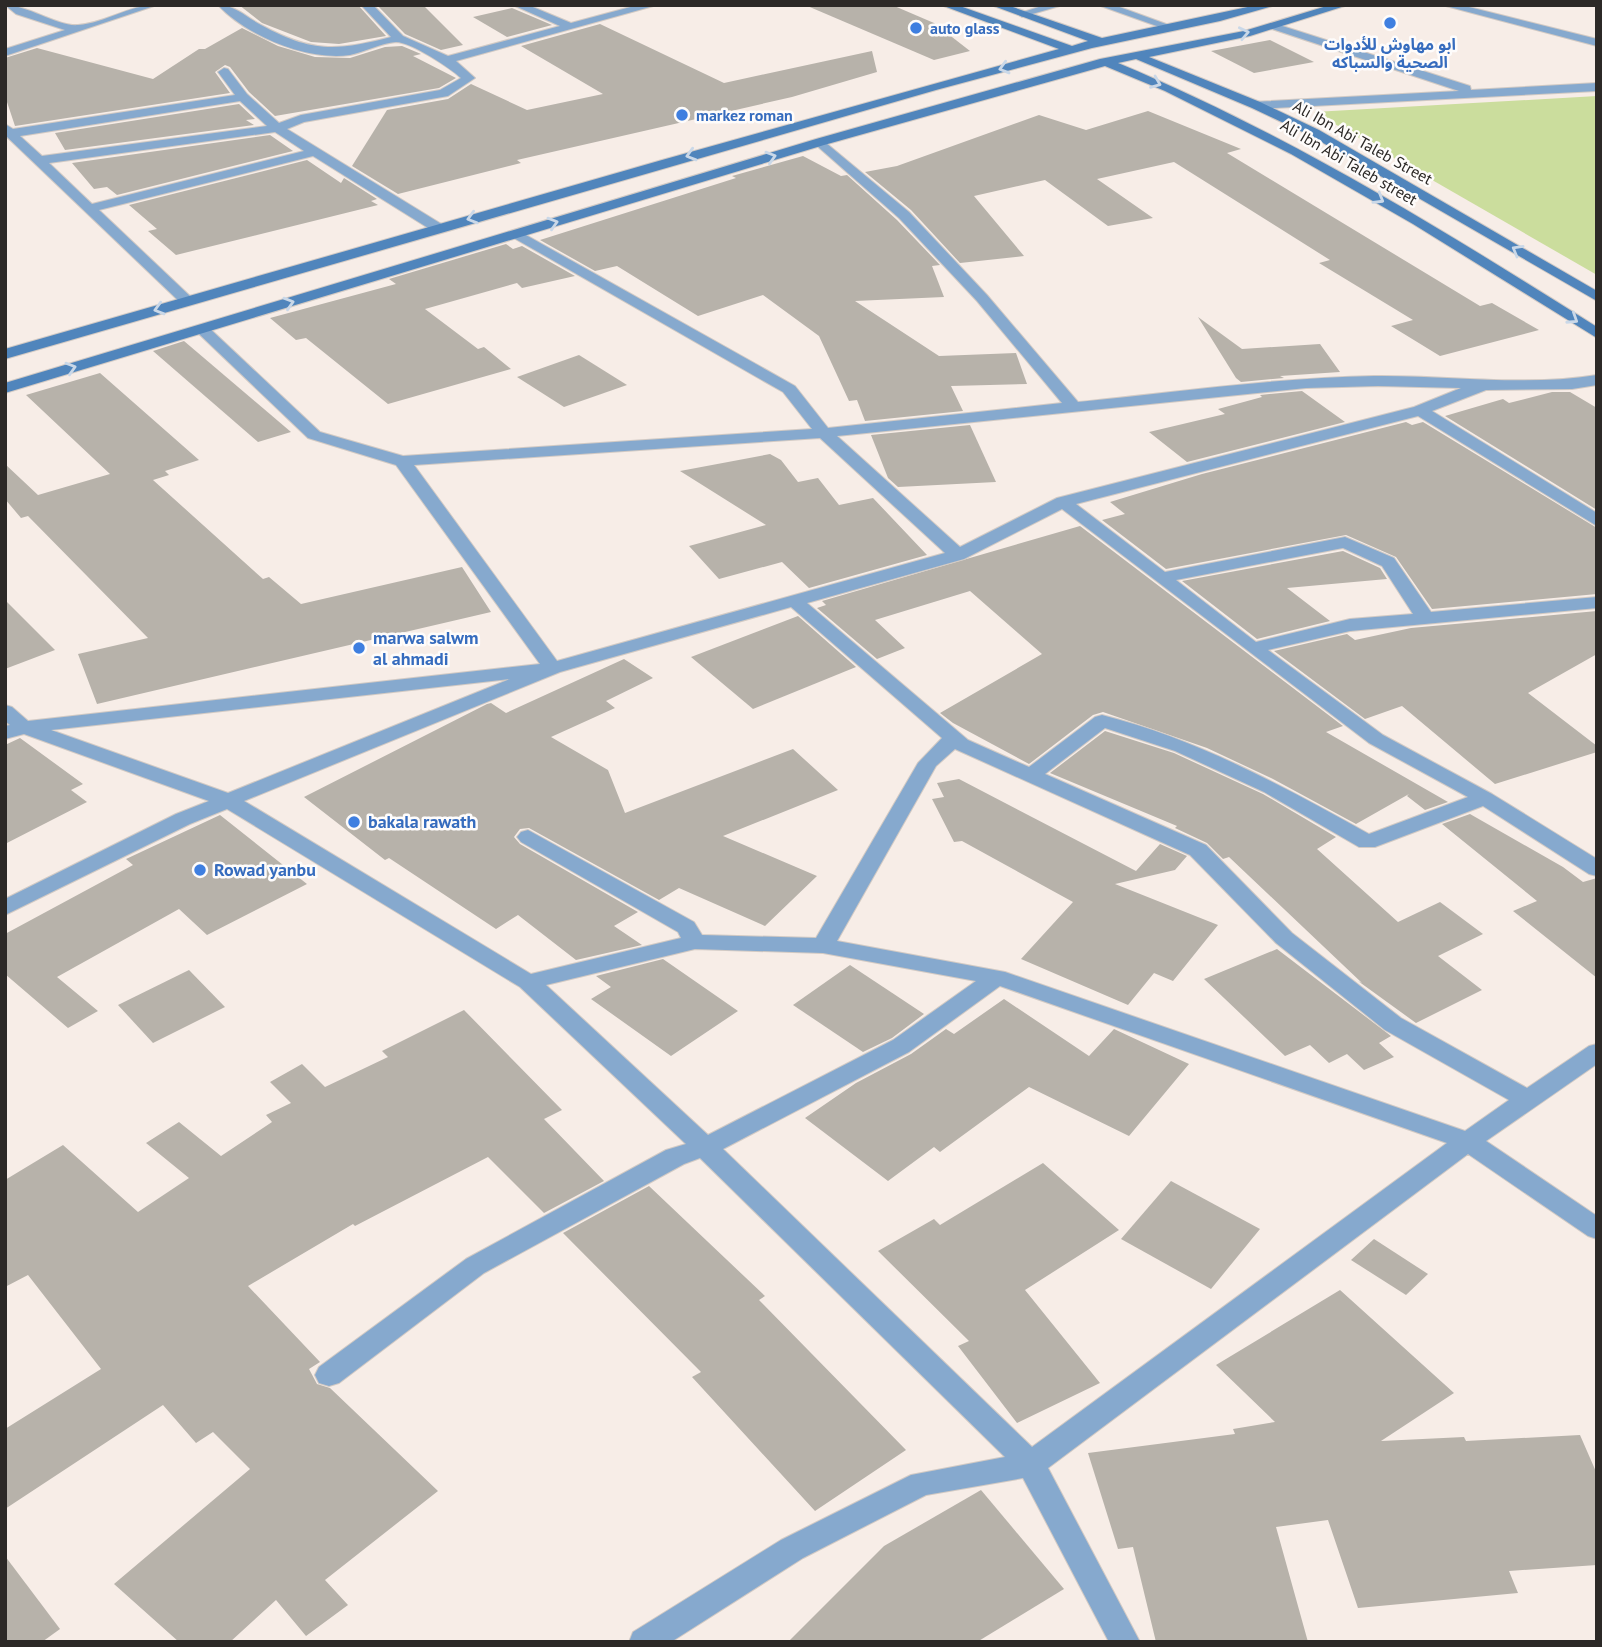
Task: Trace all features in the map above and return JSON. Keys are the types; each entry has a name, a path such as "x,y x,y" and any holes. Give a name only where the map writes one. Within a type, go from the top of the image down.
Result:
{"main road":[{"name":"Ali Ibn Abi Taleb street","path":"946,5 1105,62 1173,90 1273,138 1486,263 1597,334"},
{"name":"Ali Ibn Abi Taleb Street","path":"996,5 1136,55 1256,104 1315,133 1597,297"},
{"path":"5,354 1070,49 1271,5"},
{"path":"5,388 820,142 1105,62 1273,26 1343,5"}],"street":[{"path":"15,9 45,5"},
{"path":"120,5 133,10"},
{"path":"5,53 152,5"},
{"path":"223,5 261,29 302,47 342,52 399,38"},
{"path":"40,160 276,128 301,119 444,93 468,78 447,60 399,38 366,5"},
{"path":"518,5 571,27"},
{"path":"447,60 652,5"},
{"path":"1447,5 1597,43"},
{"path":"15,9 75,29"},
{"path":"1273,26 1478,93"},
{"path":"224,72 243,97 276,128 438,228"},
{"path":"1256,104 1597,87"},
{"path":"9,131 243,97"},
{"path":"9,131 187,301"},
{"path":"820,142 904,215 982,298 1073,406"},
{"path":"91,208 314,152"},
{"path":"517,234 789,390 824,433 958,555"},
{"path":"202,328 314,435 402,461 824,433 1306,383 1378,380 1485,385 1572,384 1597,380"},
{"path":"1572,384 1597,399"},
{"path":"5,908 183,819 553,668 958,555 1063,502 1420,410 1485,385"},
{"path":"1420,410 1597,521"},
{"path":"402,461 553,668"},
{"path":"1063,502 1376,739 1485,798 1597,869"},
{"path":"1161,578 1345,542 1388,562 1426,618"},
{"path":"793,600 954,738 972,749 1198,850 1284,938 1393,1024 1528,1100"},
{"path":"1253,648 1350,625 1597,602"},
{"path":"15,730 553,668"},
{"path":"5,711 15,730 227,800 528,982 705,1147 1031,1464 1125,1642"},
{"path":"1037,770 1102,721 1182,747 1271,788 1367,842 1485,798"},
{"path":"823,946 928,763 954,738"},
{"path":"528,837 686,927 695,942"},
{"path":"528,982 695,942 823,946 997,977 1468,1141 1597,1229"},
{"path":"329,1375 475,1266 675,1157 725,1139 901,1046 997,977"},
{"path":"644,1642 792,1549 921,1484 1031,1464 1468,1141 1597,1052"}],"lane":[{"path":"1022,14 1058,5"},
{"path":"1103,5 1172,28"},
{"path":"1119,11 1141,5"}],"green space":[{"path":"1597,96 1597,275 1314,112"}],"building":[{"path":"239,5 358,5 386,36 339,44 311,42 262,23"},
{"path":"377,5 423,5 463,45 441,50 405,34"},
{"path":"805,5 892,5 934,23 970,51 934,60"},
{"path":"512,8 552,25 507,37 473,17"},
{"path":"600,24 724,83 872,51 877,72 792,97 517,160 521,163 398,194 352,166 387,110 448,99 471,84 527,110 603,94 521,46"},
{"path":"242,28 278,46 315,57 350,58 385,47 402,46 421,54 413,56 456,78 439,88 275,116 249,92 230,67 225,65 215,72 230,93 15,126 5,96 5,58 37,48 153,79 199,49 205,49"},
{"path":"1270,40 1314,62 1254,73 1211,51"},
{"path":"239,104 255,119 246,120 254,125 65,150 55,133"},
{"path":"1148,111 1241,149 1227,153 1480,306 1492,303 1539,330 1440,356 1391,326 1413,320 1319,263 1330,260 1174,162 1097,179 1153,218 1108,226 1045,180 974,196 1024,256 960,263 911,210 865,172 897,166 1039,115 1086,130"},
{"path":"270,135 293,151 117,195 107,187 94,189 72,163"},
{"path":"803,156 841,176 847,175 897,220 940,265 932,266 944,297 855,301 939,356 1016,353 1027,384 951,386 963,411 865,421 857,400 849,401 819,336 763,295 698,316 617,266 595,271 540,240 736,178 732,176"},
{"path":"307,160 341,183 344,178 377,199 371,201 378,205 176,255 148,231 157,229 129,205"},
{"path":"506,244 513,249 522,246 575,276 522,288 517,283 425,309 478,349 484,347 511,369 388,404 306,338 296,340 270,318 396,284 389,279"},
{"path":"1198,317 1242,349 1320,344 1340,372 1241,382"},
{"path":"184,341 291,432 258,442 153,351"},
{"path":"579,355 627,385 564,407 517,377"},
{"path":"100,373 199,460 165,471 169,475 153,480 263,579 269,577 301,604 462,567 491,612 97,704 78,654 148,638 28,516 21,518 5,499 5,464 38,495 110,474 26,395"},
{"path":"1302,391 1345,422 1187,462 1149,432 1225,414 1218,409 1262,397 1260,395"},
{"path":"1552,392 1570,392 1597,408 1597,510 1445,416 1503,399 1509,403"},
{"path":"1406,422 1412,425 1423,422 1597,528 1597,594 1432,609 1396,557 1346,535 1166,569 1102,520 1125,514 1110,502 1202,474"},
{"path":"970,425 996,482 898,487 888,478 871,435"},
{"path":"770,454 781,460 798,482 818,478 839,505 873,498 927,555 809,588 782,562 719,579 689,546 766,525 680,471"},
{"path":"1080,526 1343,726 1326,732 1448,802 1425,810 1407,796 1409,794 1356,824 1273,779 1207,748 1103,712 1093,715 1029,764 953,723 940,713 1042,654 970,591 875,620 905,648 877,659 817,608 826,605 822,601"},
{"path":"1343,551 1380,568 1387,579 1287,588 1330,621 1257,639 1182,581"},
{"path":"5,600 55,650 5,669"},
{"path":"1597,611 1597,654 1528,693 1597,746 1597,752 1495,784 1402,706 1365,719 1274,651 1347,634 1355,640 1411,628"},
{"path":"798,616 856,667 753,709 691,657"},
{"path":"624,659 653,678 606,701 615,708 551,737 608,770 625,813 793,749 838,790 723,836 817,876 765,926 679,888 659,900 529,828 520,829 514,837 520,844 638,912 614,926 642,945 576,960 518,915 496,929 389,858 385,860 304,797 487,704 491,703 506,713"},
{"path":"1105,731 1174,753 1263,794 1336,837 1317,849 1398,922 1440,902 1483,934 1438,956 1482,990 1416,1023 1358,981 1362,983 1229,857 1223,859 1207,843 1175,828 1177,826 1050,773"},
{"path":"20,738 83,784 71,790 87,802 5,844 5,745"},
{"path":"959,779 1136,871 1160,844 1187,856 1175,870 1115,884 1218,925 1173,981 1154,973 1128,1005 1021,959 1073,902 962,841 954,842 932,799 944,797 937,783"},
{"path":"1470,814 1563,867 1583,882 1597,878 1597,978 1513,911 1537,901 1442,824"},
{"path":"220,815 307,884 207,935 179,909 57,977 98,1011 68,1028 5,974 5,934 133,865 126,859"},
{"path":"1277,949 1391,1036 1379,1043 1394,1057 1364,1070 1347,1054 1329,1063 1310,1045 1285,1056 1204,979"},
{"path":"663,959 738,1011 671,1056 591,999 611,987 596,976"},
{"path":"850,965 924,1014 892,1038 863,1052 793,1005"},
{"path":"189,970 225,1007 153,1043 118,1005"},
{"path":"1004,999 1089,1056 1114,1029 1189,1064 1129,1136 1029,1087 940,1152 934,1147 888,1181 805,1118 856,1083 911,1054 946,1029 954,1034"},
{"path":"464,1010 562,1110 544,1119 604,1181 544,1213 488,1157 355,1226 353,1224 248,1286 320,1362 309,1369 317,1384 330,1388 438,1491 325,1580 348,1605 306,1636 276,1600 230,1642 179,1642 114,1584 250,1469 213,1432 196,1443 163,1405 5,1509 5,1429 101,1369 28,1275 5,1287 5,1180 63,1145 138,1212 189,1178 146,1143 179,1122 221,1156 272,1122 266,1115 291,1103 270,1082 302,1064 325,1087 388,1057 382,1051"},
{"path":"1043,1163 1119,1230 1025,1290 1100,1383 1017,1423 958,1346 969,1341 878,1251 934,1219 940,1225"},
{"path":"1171,1181 1260,1229 1211,1289 1121,1239"},
{"path":"649,1186 765,1296 759,1300 906,1450 815,1511 692,1377 701,1372 563,1233"},
{"path":"1374,1239 1428,1274 1406,1295 1351,1260"},
{"path":"1340,1290 1454,1393 1381,1441 1464,1437 1466,1441 1580,1435 1597,1474 1597,1565 1509,1571 1518,1593 1358,1608 1328,1520 1276,1527 1308,1642 1156,1642 1133,1547 1118,1549 1088,1453 1235,1434 1233,1429 1275,1422 1216,1365"},
{"path":"981,1490 1064,1589 977,1642 788,1642 884,1546"},
{"path":"5,1556 60,1629 42,1642 5,1642"}],"place":[{"name":"ابو مهاوش للأدوات الصحية والسباكه","path":"1390,23"},
{"name":"auto glass","path":"916,28"},
{"name":"markez roman","path":"682,115"},
{"name":"marwa salwm al ahmadi","path":"359,648"},
{"name":"bakala rawath","path":"354,822"},
{"name":"Rowad yanbu","path":"200,870"}]}
